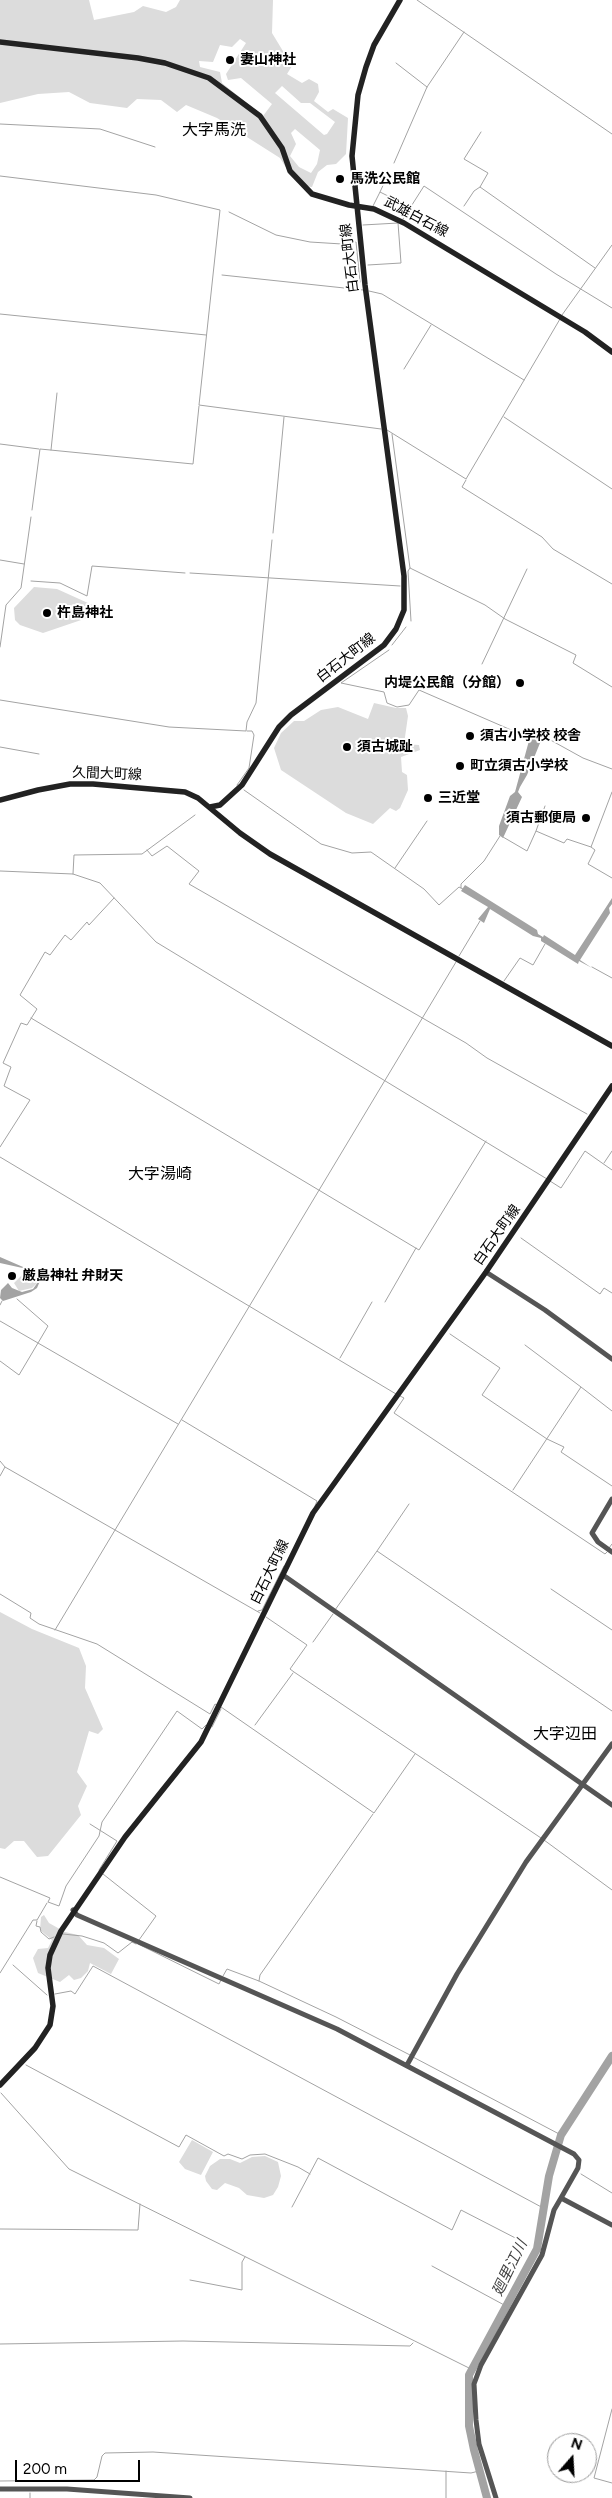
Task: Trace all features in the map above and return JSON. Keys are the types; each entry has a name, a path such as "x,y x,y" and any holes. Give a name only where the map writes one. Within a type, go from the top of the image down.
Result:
{"main road":[{"name":"白石大町線","path":"210,808 220,805 240,787 279,727 291,715 384,645 401,621 406,599 404,576 366,291 356,206 352,145 358,95 374,45 400,0"},
{"name":"武雄白石線","path":"0,42 138,58 180,68 209,78 260,116 282,148 290,171 312,194 374,209 404,222 560,317 612,352"},
{"name":"久間大町線","path":"0,800 70,784 93,784 184,792 198,798 210,808"},
{"path":"210,808 240,833 270,854 612,1046"},
{"name":"白石大町線","path":"0,2085 35,2048 50,2024 52,2006 48,1968 50,1955 73,1910 102,1873 125,1837 192,1755 209,1726 325,1493 486,1272 612,1086"}],"street":[{"path":"486,1272 544,1310 612,1359"},
{"path":"610,1550 598,1542 592,1533 612,1499"},
{"path":"283,1575 612,1805"},
{"path":"407,2065 457,1974 541,1842 612,1744"},
{"path":"73,1910 77,1915 337,2029 551,2142 577,2158 579,2163 554,2210 542,2255 481,2365 474,2384 479,2444 496,2498"},
{"path":"561,2198 612,2224"},
{"path":"0,2489 66,2489 189,2498"}],"shaded area":[{"path":"0,0 89,0 94,20 134,12 143,6 166,12 176,7 180,0 273,0 272,33 292,66 287,74 302,83 309,79 318,84 319,92 314,101 328,112 333,109 348,118 346,154 336,164 327,165 318,172 312,187 304,186 288,171 280,158 217,118 186,105 177,112 161,100 137,99 127,108 90,103 69,92 38,94 0,103","holes":["240,39 246,43 226,74 228,80 241,78 272,104 263,116 222,83 220,72 200,67 199,61 213,62 220,45 232,47","282,86 301,103 310,103 335,122 327,134 324,135 275,93","295,129 320,150 317,164 311,173 299,167 290,156 296,144 291,133"]},
{"path":"34,587 57,589 99,608 90,617 43,633 20,625 15,620 14,608"},
{"path":"374,703 396,708 406,708 408,716 404,744 419,745 420,750 401,757 402,772 407,775 408,790 400,808 396,811 390,808 373,824 346,813 281,770 274,748 281,733 294,721 304,721 321,710 338,707 368,719"},
{"path":"542,733 547,738 540,743 520,787 518,792 522,797 503,838 499,835 499,826 510,796 515,792 530,737"},
{"path":"465,885 537,930 538,934 543,937 544,935 575,955 612,898 612,904 609,908 610,913 580,960 592,968 579,961 578,964 541,941 541,938 533,936 490,909 484,923 478,919 488,907 461,891"},
{"path":"0,1257 30,1270 40,1281 37,1288 31,1292 3,1301 0,1298 1,1290 8,1283 12,1288 22,1292 33,1289 38,1282 27,1269 0,1263"},
{"path":"23,1274 31,1275 37,1283 32,1288 19,1291 14,1283"},
{"path":"0,1612 32,1629 79,1648 86,1666 85,1688 103,1729 98,1734 89,1731 77,1772 87,1786 78,1806 81,1815 48,1856 37,1857 24,1841 14,1841 5,1849 0,1848"},
{"path":"44,1915 49,1923 65,1932 78,1935 87,1945 104,1948 119,1959 111,1974 90,1963 88,1971 81,1978 74,1980 69,1975 60,1982 38,1973 33,1958 38,1949 48,1948 52,1940 40,1930 41,1917"},
{"path":"192,2140 213,2152 201,2175 185,2169 179,2162"},
{"path":"265,2156 278,2162 281,2176 278,2187 273,2195 264,2198 247,2195 239,2188 225,2183 217,2190 212,2189 206,2181 205,2176 210,2166 220,2159 230,2159 240,2163 252,2157"}],"waterway":[{"path":"417,0 612,134"},
{"path":"394,163 427,87 464,32"},
{"path":"396,63 427,87"},
{"path":"0,124 100,129 155,147"},
{"path":"481,132 464,159 488,173 480,187 595,268"},
{"path":"0,176 156,195 220,210 199,405 381,429"},
{"path":"380,192 386,179"},
{"path":"403,219 424,186 556,274 612,308"},
{"path":"464,206 474,191 480,187"},
{"path":"373,206 380,192 410,207"},
{"path":"229,212 276,235 310,242 342,244 356,242 360,282"},
{"path":"363,225 398,223 401,263 368,265"},
{"path":"562,315 612,245"},
{"path":"222,275 363,290"},
{"path":"369,291 382,294 524,380"},
{"path":"0,314 206,335"},
{"path":"387,430 466,479 560,319"},
{"path":"404,369 431,325"},
{"path":"51,450 57,393"},
{"path":"32,510 40,449 193,464 199,406"},
{"path":"273,533 284,417"},
{"path":"504,417 612,489"},
{"path":"392,434 410,568 485,605 505,619 576,655 573,663 612,687"},
{"path":"0,444 39,449"},
{"path":"466,480 462,487 542,537 553,549 612,584"},
{"path":"0,647 6,605 21,588 31,517"},
{"path":"0,700 169,727 246,731 247,722 256,703 272,540"},
{"path":"0,560 24,564"},
{"path":"31,581 60,583 87,596 92,566 185,573"},
{"path":"410,568 408,571 411,621"},
{"path":"482,664 527,569"},
{"path":"190,573 400,586"},
{"path":"392,645 406,627"},
{"path":"389,650 341,683 384,692 387,703 397,707 409,705 419,690 525,736"},
{"path":"237,785 249,768 254,735 252,731 247,731"},
{"path":"545,737 583,758 612,769"},
{"path":"0,747 39,754"},
{"path":"244,790 321,844 352,853 371,852 424,889 439,905 459,887 463,889"},
{"path":"612,792 591,847 595,850 588,864 612,878"},
{"path":"536,831 545,806"},
{"path":"73,874 74,855 142,854 195,815"},
{"path":"395,868 427,821"},
{"path":"503,837 527,851 536,831 564,843 567,839 591,847"},
{"path":"461,888 461,884 484,861 500,836"},
{"path":"147,850 152,856 167,846 199,871 189,884 466,1043 487,1058 587,1114"},
{"path":"0,871 73,874 100,883 156,942 547,1179"},
{"path":"0,1147 30,1100 4,1086 11,1067 3,1063 21,1023 27,1025 37,1009 20,995 45,952 50,955 65,935 71,940 87,922 89,925 114,898"},
{"path":"459,956 480,921"},
{"path":"504,981 520,958 533,965 545,944"},
{"path":"55,1630 456,962"},
{"path":"592,967 612,978"},
{"path":"31,1018 419,1250 486,1141"},
{"path":"550,1181 561,1188 585,1151 612,1170"},
{"path":"604,1163 612,1151"},
{"path":"0,1157 396,1394"},
{"path":"521,1238 600,1294 604,1288 612,1293"},
{"path":"385,1302 416,1248"},
{"path":"17,1299 48,1326 38,1343 178,1424"},
{"path":"0,1305 2,1301"},
{"path":"340,1358 372,1302"},
{"path":"0,1321 38,1343 19,1375 0,1361"},
{"path":"450,1334 500,1368 482,1395 547,1439 564,1447 561,1452 612,1486"},
{"path":"513,1490 581,1387 525,1345"},
{"path":"581,1387 612,1411"},
{"path":"400,1396 404,1398 394,1413 605,1554 607,1552"},
{"path":"182,1420 317,1501 315,1506"},
{"path":"0,1461 5,1467"},
{"path":"0,1476 5,1467 260,1613"},
{"path":"377,1551 409,1504"},
{"path":"609,1548 612,1544"},
{"path":"335,1610 377,1551 612,1711"},
{"path":"258,1611 262,1610 284,1566"},
{"path":"551,1589 612,1630"},
{"path":"0,1594 31,1613 30,1618 39,1624 97,1644 210,1714 215,1704 217,1705"},
{"path":"313,1642 333,1614"},
{"path":"266,1617 307,1645 290,1669 541,1838"},
{"path":"255,1725 293,1673"},
{"path":"221,1707 374,1813 415,1754"},
{"path":"212,1727 221,1709"},
{"path":"0,1877 50,1898 48,1902 59,1906 66,1886 99,1836 102,1822 177,1711 202,1729 206,1725"},
{"path":"259,1981 260,1975 373,1814"},
{"path":"90,1824 117,1841 99,1870"},
{"path":"544,1840 612,1890"},
{"path":"103,1874 156,1916 139,1940"},
{"path":"0,1973 33,1920 37,1920 47,1903"},
{"path":"37,1921 36,1926 40,1927 41,1932 49,1939 54,1937"},
{"path":"63,1934 82,1936 104,1943 118,1953 132,1942 136,1944"},
{"path":"138,1944 219,1984 221,1980"},
{"path":"13,1965 47,1995"},
{"path":"55,1994 71,1991 75,1994 93,1966 545,2209"},
{"path":"223,1976 227,1969 259,1981 336,2017 410,2055"},
{"name":"廻里江川","path":"487,2498 469,2426 469,2375 537,2249 549,2176 561,2135 612,2056"},
{"path":"413,2057 561,2135"},
{"path":"26,2065 179,2147 186,2135 224,2156 228,2154 242,2159 250,2155 265,2154 298,2167 310,2174"},
{"path":"1,2093 69,2169 471,2369"},
{"path":"292,2207 318,2158 452,2230 461,2210 529,2245"},
{"path":"581,2174 612,2193"},
{"path":"0,2229 138,2230 140,2204"},
{"path":"190,2280 242,2290 242,2262 245,2257"},
{"path":"432,2266 506,2306"},
{"path":"0,2344 183,2341 410,2346 413,2343"},
{"path":"612,2409 594,2478 612,2483"},
{"path":"0,2481 94,2480 97,2477 102,2456 105,2453 153,2452 471,2473 479,2471"},
{"path":"446,2471 446,2498"},
{"path":"30,2493 30,2498"}],"place":[{"name":"妻山神社","path":"230,60"},
{"name":"馬洗公民館","path":"340,179"},
{"name":"杵島神社","path":"47,613"},
{"name":"内堤公民館（分館）","path":"520,683"},
{"name":"須古小学校 校舎","path":"470,736"},
{"name":"須古城趾","path":"347,747"},
{"name":"町立須古小学校","path":"460,766"},
{"name":"三近堂","path":"428,798"},
{"name":"須古郵便局","path":"586,818"},
{"name":"厳島神社 弁財天","path":"12,1276"}],"district":[{"name":"大字馬洗","path":"214,130"},
{"name":"大字湯崎","path":"160,1174"},
{"name":"大字辺田","path":"565,1734"}]}
